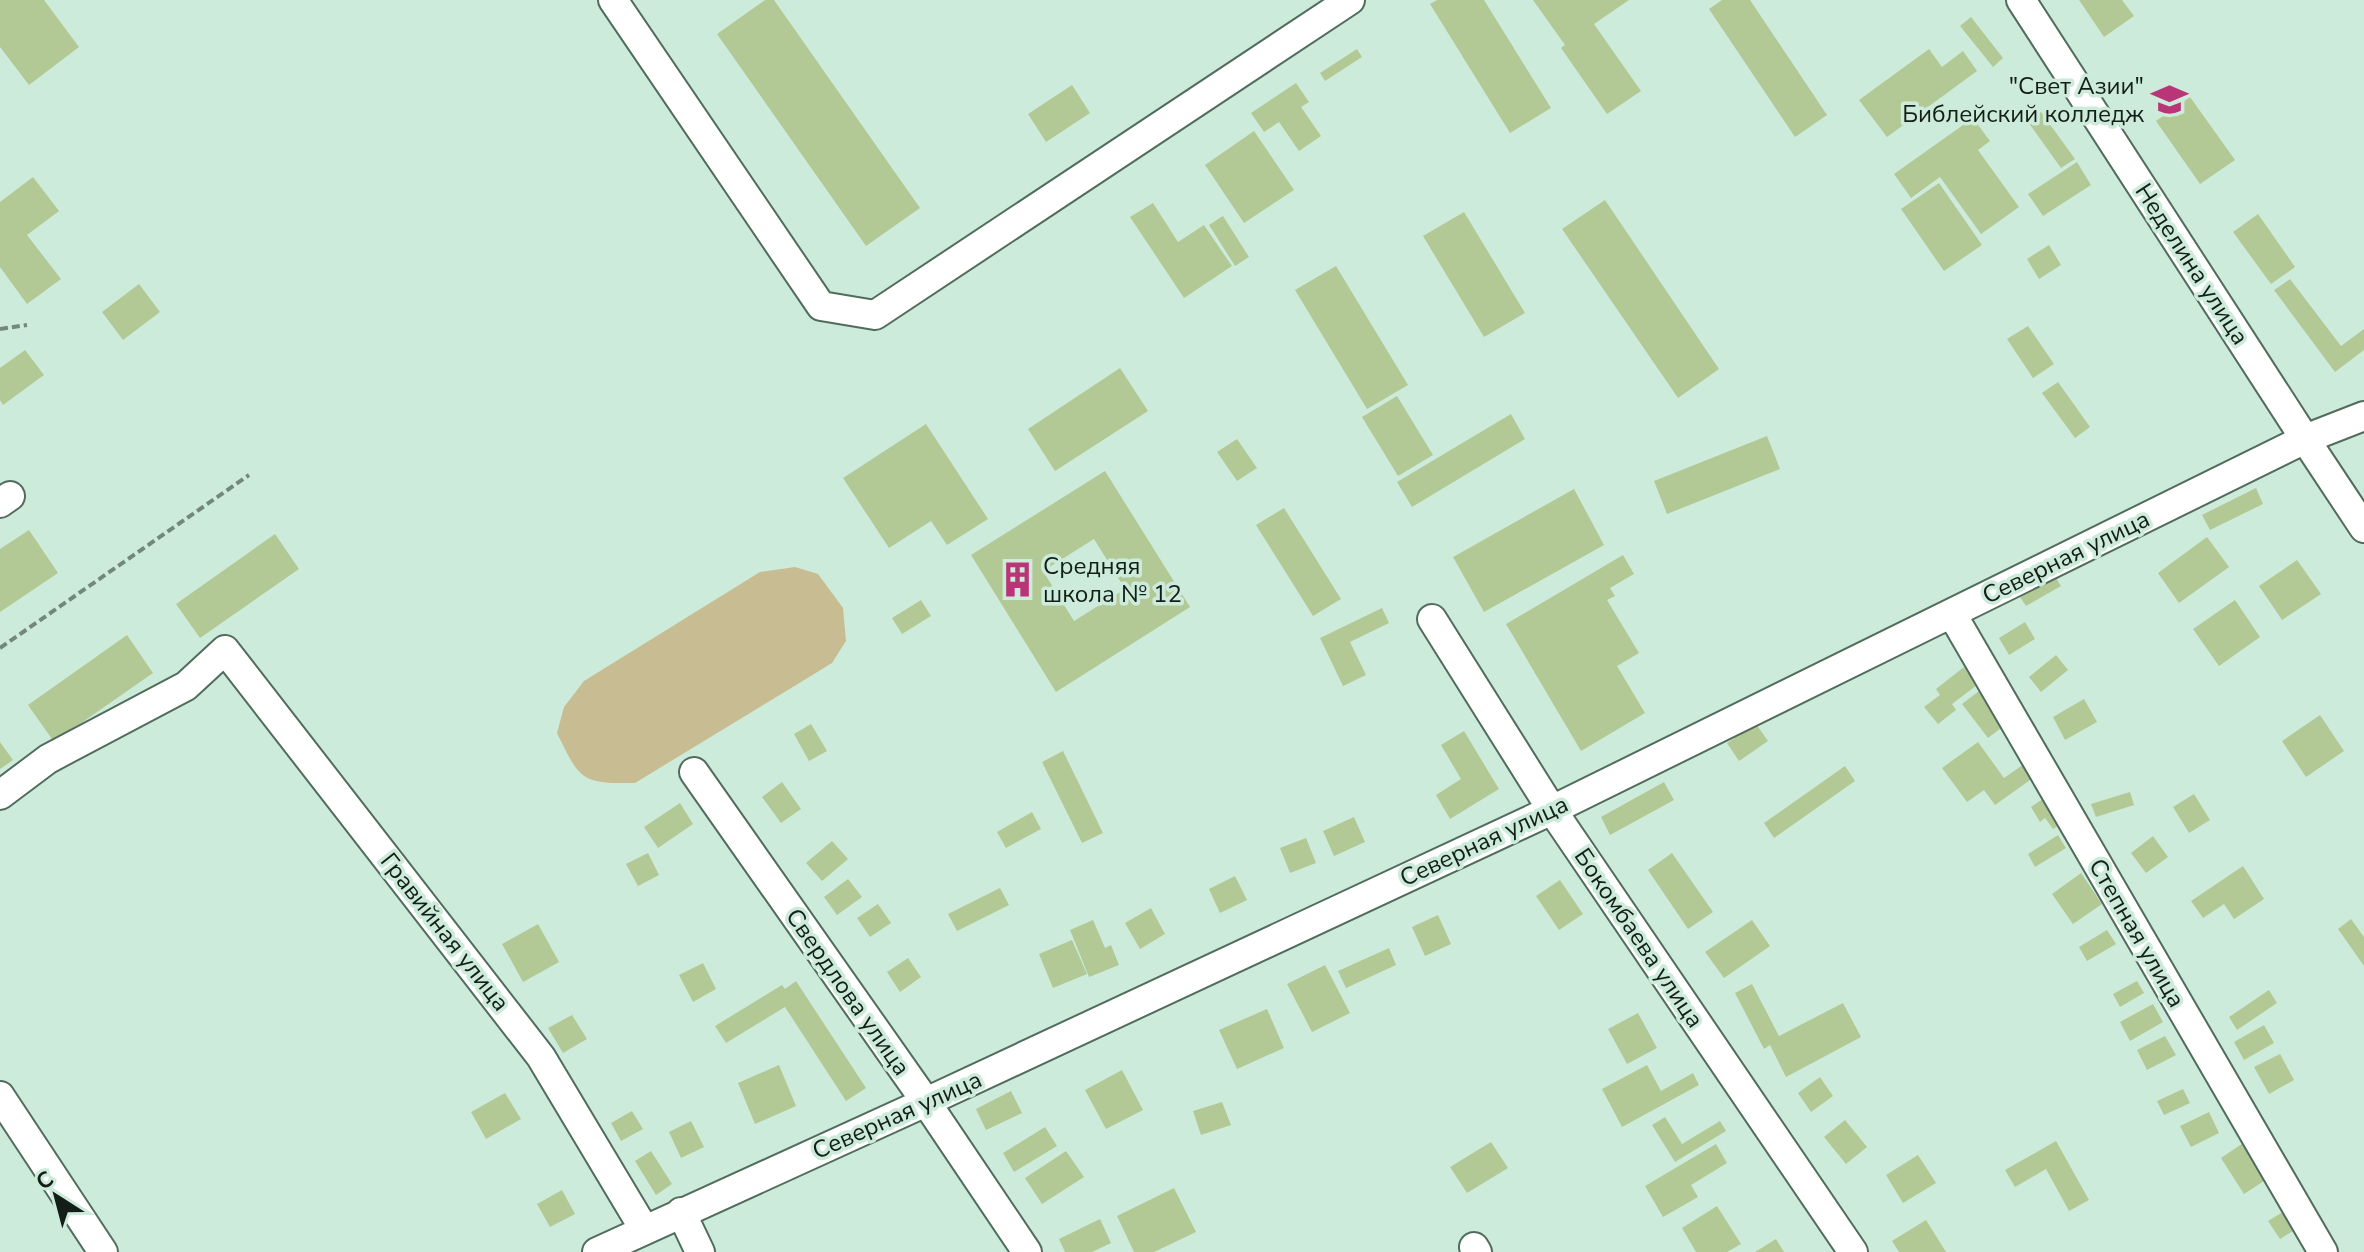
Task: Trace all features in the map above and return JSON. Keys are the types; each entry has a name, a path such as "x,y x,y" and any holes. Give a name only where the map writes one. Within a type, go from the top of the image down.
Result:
{"street":[{"path":"613,0 821,306 875,315 1350,0"},
{"name":"Неделина улица","path":"2021,0 2364,528"},
{"name":"Северная улица","path":"597,1252 1552,810 2305,439 2364,416"},
{"name":"Степная улица","path":"1952,614 2323,1252"},
{"name":"Бокомбаева улица","path":"1432,619 1552,810 1853,1252"},
{"name":"Гравийная улица","path":"0,795 48,759 186,686 225,650 541,1057 644,1229"},
{"name":"Свердлова улица","path":"694,772 926,1102 1027,1252"},
{"path":"0,1096 103,1252"},
{"path":"681,1212 700,1252"}],"path":[{"path":"0,329 27,325"},
{"path":"0,648 249,475"}],"shaded area":[{"path":"795,567 818,574 843,608 846,641 832,663 635,783 593,780 578,770 557,733 564,707 584,681 760,572"}],"building":[{"path":"0,0 44,0 79,47 29,85 0,47"},
{"path":"765,0 774,0 920,208 866,246 717,34"},
{"path":"1437,0 1484,0 1551,108 1510,133 1430,4"},
{"path":"1533,0 1629,0 1594,24 1641,91 1607,114 1561,48 1565,45"},
{"path":"1722,0 1750,0 1827,115 1795,137 1709,9"},
{"path":"2079,0 2122,0 2134,16 2104,37"},
{"path":"1971,17 2003,58 1993,67 1960,26"},
{"path":"1357,49 1362,57 1325,81 1320,73"},
{"path":"1929,49 1942,67 1963,51 1977,71 1887,137 1859,100"},
{"path":"1296,83 1309,102 1301,107 1321,136 1299,151 1279,122 1264,132 1251,113"},
{"path":"1072,85 1090,113 1046,142 1028,114"},
{"path":"2190,97 2235,160 2200,184 2156,121"},
{"path":"2041,112 2075,159 2061,168 2028,122"},
{"path":"1973,118 1990,141 1978,150 2019,207 1981,234 1940,177 1911,198 1894,174"},
{"path":"1254,131 1294,190 1244,223 1205,165"},
{"path":"2077,162 2091,185 2043,216 2028,194"},
{"path":"33,177 59,211 27,235 61,279 27,304 0,267 0,202"},
{"path":"1939,183 1982,245 1944,271 1901,209"},
{"path":"1605,200 1719,369 1678,398 1562,229"},
{"path":"1153,203 1178,242 1204,225 1232,266 1184,298 1130,217"},
{"path":"1464,212 1525,313 1484,337 1423,236"},
{"path":"2258,214 2295,267 2271,284 2233,232"},
{"path":"1223,216 1249,257 1235,266 1209,225"},
{"path":"2049,245 2061,265 2039,279 2027,259"},
{"path":"1336,266 1408,385 1367,409 1295,290"},
{"path":"2290,279 2341,346 2364,329 2364,350 2335,372 2274,290"},
{"path":"139,284 160,312 123,340 102,312"},
{"path":"2028,326 2054,364 2033,378 2007,339"},
{"path":"25,350 44,375 3,405 0,400 0,368"},
{"path":"1120,368 1148,411 1055,471 1028,429"},
{"path":"2058,382 2090,427 2075,438 2042,393"},
{"path":"1397,396 1433,455 1398,476 1362,417"},
{"path":"1511,414 1525,439 1412,507 1397,482"},
{"path":"926,424 988,519 947,545 931,521 889,548 843,478"},
{"path":"1767,436 1780,469 1667,514 1654,481"},
{"path":"1237,439 1257,468 1237,481 1217,452"},
{"name":"Средняя школа № 12","path":"1105,471 1190,607 1056,692 971,555","holes":["1094,539 1125,589 1074,621 1043,571"]},
{"path":"2256,488 2263,504 2210,530 2202,515"},
{"path":"1574,489 1604,545 1484,612 1453,557"},
{"path":"1284,508 1341,599 1313,616 1256,525"},
{"path":"29,530 58,573 0,612 0,549"},
{"path":"275,534 299,569 200,638 176,604"},
{"path":"2207,537 2229,567 2179,603 2158,573"},
{"path":"1623,555 1634,574 1610,588 1615,596 1607,600 1639,653 1617,666 1645,713 1581,751 1506,624"},
{"path":"2297,560 2321,594 2282,620 2259,586"},
{"path":"2053,573 2061,586 2026,606 2018,594"},
{"path":"921,600 931,616 902,634 892,618"},
{"path":"2235,600 2260,637 2219,666 2193,629"},
{"path":"1382,608 1389,623 1350,642 1366,675 1343,686 1320,638"},
{"path":"2025,622 2035,639 2009,655 1999,638"},
{"path":"127,635 153,673 54,742 28,705"},
{"path":"2056,655 2068,670 2041,692 2029,677"},
{"path":"1964,667 1977,685 1952,704 1956,710 1938,724 1924,707 1940,695 1936,689"},
{"path":"1979,691 2005,725 1988,738 1962,704"},
{"path":"2084,699 2097,722 2065,740 2053,717"},
{"path":"2320,715 2344,751 2306,777 2282,741"},
{"path":"811,724 827,751 809,761 794,734"},
{"path":"1756,724 1768,741 1739,761 1727,743"},
{"path":"1464,731 1499,789 1450,819 1436,795 1461,779 1441,745"},
{"path":"0,742 13,760 0,769"},
{"path":"1978,742 2004,778 2027,762 2037,775 1995,805 1984,790 1967,802 1942,768"},
{"path":"1063,751 1103,833 1082,843 1042,762"},
{"path":"1845,766 1855,781 1774,838 1764,823"},
{"path":"782,782 801,809 781,823 762,797"},
{"path":"1664,782 1674,800 1610,835 1601,817"},
{"path":"2130,792 2134,805 2096,817 2091,804"},
{"path":"2194,794 2210,820 2189,833 2173,807"},
{"path":"2047,796 2064,822 2053,829 2045,818 2040,822 2031,807"},
{"path":"680,803 693,824 658,848 644,827"},
{"path":"1032,812 1041,829 1006,848 997,832"},
{"path":"1354,817 1365,842 1334,856 1323,831"},
{"path":"2058,835 2066,848 2035,867 2028,854"},
{"path":"2153,836 2168,857 2146,873 2131,853"},
{"path":"1306,838 1316,863 1290,873 1280,848"},
{"path":"832,841 848,859 822,881 806,863"},
{"path":"648,853 659,875 638,886 626,864"},
{"path":"1672,853 1713,912 1688,929 1648,870"},
{"path":"2243,866 2264,899 2234,919 2224,904 2203,918 2191,901"},
{"path":"2081,873 2102,904 2073,924 2052,894"},
{"path":"1235,876 1247,900 1220,913 1209,889"},
{"path":"848,879 862,897 837,915 824,897"},
{"path":"1560,880 1583,914 1559,930 1536,896"},
{"path":"1000,888 1009,905 957,931 948,914"},
{"path":"878,904 891,923 870,937 857,918"},
{"path":"1151,908 1165,934 1140,949 1125,923"},
{"path":"1438,915 1451,944 1425,956 1412,927"},
{"path":"2351,919 2364,937 2364,966 2338,929"},
{"path":"1093,920 1105,948 1111,945 1119,965 1089,977 1070,930"},
{"path":"1752,920 1770,946 1724,978 1705,952"},
{"path":"538,924 559,962 523,982 502,944"},
{"path":"2107,930 2116,944 2087,961 2079,947"},
{"path":"1072,940 1087,974 1053,988 1039,954"},
{"path":"1389,948 1396,965 1346,988 1338,971"},
{"path":"908,958 921,977 900,992 887,972"},
{"path":"703,963 716,989 693,1002 679,975"},
{"path":"1325,965 1350,1013 1312,1032 1287,984"},
{"path":"796,981 866,1088 846,1101 785,1007 726,1043 715,1026 782,985 785,989"},
{"path":"2137,981 2144,993 2120,1007 2113,994"},
{"path":"1752,984 1779,1036 1843,1003 1861,1037 1786,1077 1770,1045 1764,1049 1735,993"},
{"path":"2269,990 2277,1003 2237,1030 2229,1017"},
{"path":"2153,1004 2163,1022 2130,1041 2120,1022"},
{"path":"1267,1009 1284,1048 1237,1069 1219,1030"},
{"path":"1638,1013 1657,1048 1627,1064 1608,1029"},
{"path":"572,1015 587,1039 563,1053 548,1028"},
{"path":"2264,1025 2274,1043 2244,1060 2234,1042"},
{"path":"2165,1036 2176,1055 2147,1070 2137,1050"},
{"path":"2280,1054 2294,1080 2269,1094 2254,1067"},
{"path":"779,1065 796,1106 755,1124 738,1083"},
{"path":"1647,1065 1661,1091 1693,1073 1699,1085 1622,1127 1602,1089"},
{"path":"1122,1070 1143,1110 1106,1129 1085,1090"},
{"path":"1820,1077 1833,1096 1811,1112 1798,1093"},
{"path":"2183,1089 2190,1103 2164,1115 2157,1101"},
{"path":"1011,1091 1022,1113 986,1130 976,1109"},
{"path":"505,1093 521,1119 486,1139 471,1112"},
{"path":"1222,1102 1231,1125 1201,1135 1193,1111"},
{"path":"632,1111 643,1129 621,1141 611,1123"},
{"path":"2209,1112 2219,1133 2191,1147 2180,1126"},
{"path":"1665,1117 1682,1144 1720,1121 1726,1131 1675,1162 1652,1125"},
{"path":"1845,1120 1867,1147 1846,1164 1824,1137"},
{"path":"691,1121 704,1147 681,1158 669,1132"},
{"path":"1045,1127 1057,1146 1014,1172 1003,1153"},
{"path":"2056,1141 2089,1200 2069,1211 2046,1169 2015,1187 2005,1170"},
{"path":"1491,1142 1508,1168 1467,1193 1450,1167"},
{"path":"2243,1143 2267,1179 2244,1194 2221,1158"},
{"path":"1716,1144 1727,1163 1691,1185 1698,1197 1663,1217 1645,1186"},
{"path":"651,1151 672,1184 656,1195 635,1161"},
{"path":"1066,1151 1084,1177 1042,1204 1025,1178"},
{"path":"1918,1155 1936,1183 1903,1203 1886,1175"},
{"path":"1174,1188 1196,1232 1154,1252 1134,1252 1117,1216"},
{"path":"562,1190 575,1214 550,1227 537,1204"},
{"path":"1717,1206 1741,1244 1727,1252 1696,1252 1682,1228"},
{"path":"2286,1210 2298,1228 2280,1239 2268,1221"},
{"path":"1100,1219 1111,1243 1092,1252 1065,1252 1059,1239"},
{"path":"1926,1220 1946,1252 1899,1252 1892,1241"},
{"path":"1776,1239 1784,1252 1755,1252"}],"place":[{"name":"\"Свет Азии\" Библейский колледж","path":"2170,100"},
{"name":"Средняя школа № 12","path":"1017,580"}]}
